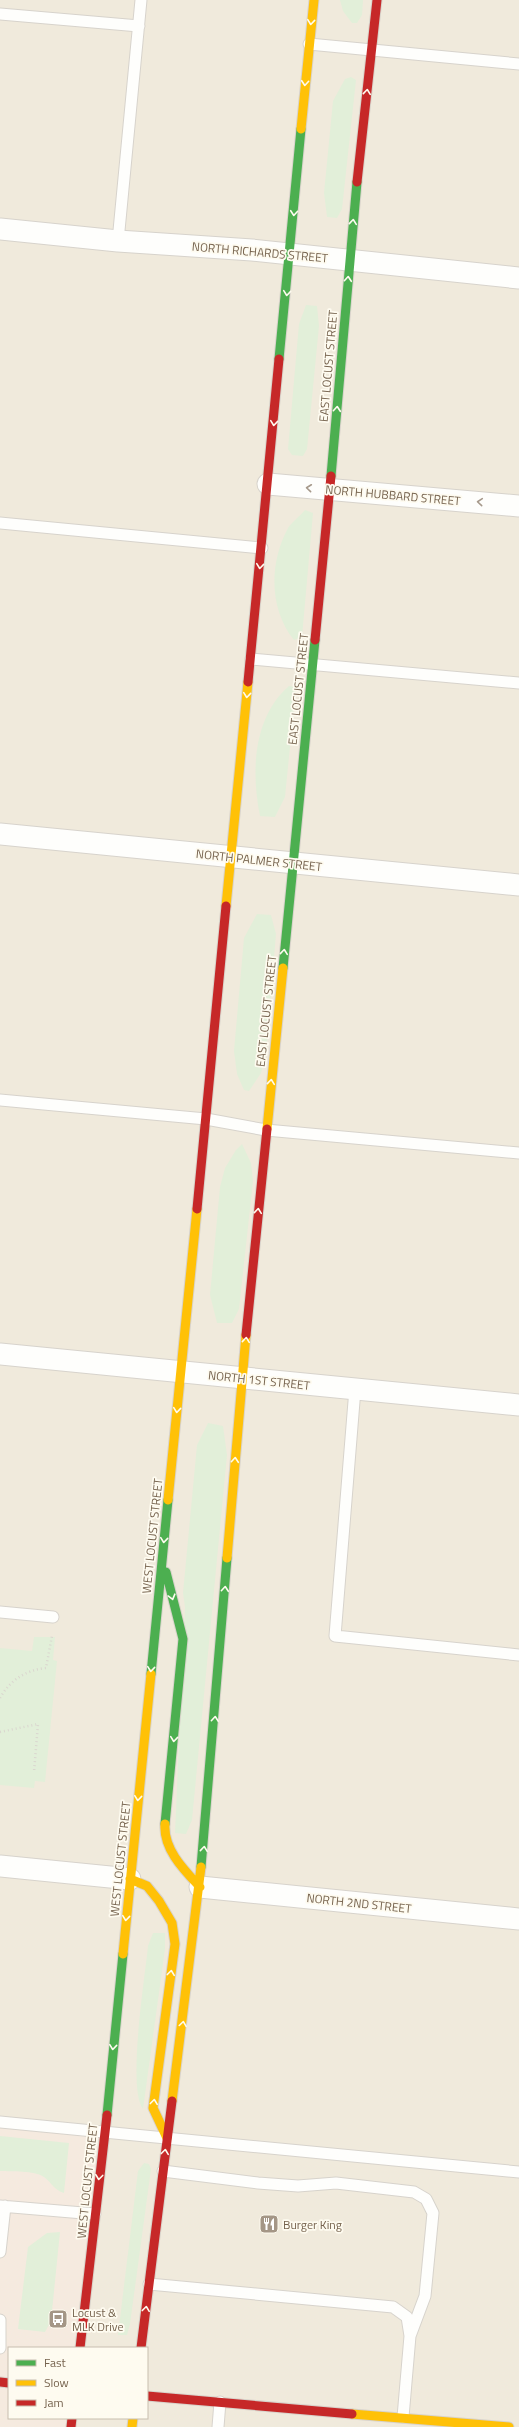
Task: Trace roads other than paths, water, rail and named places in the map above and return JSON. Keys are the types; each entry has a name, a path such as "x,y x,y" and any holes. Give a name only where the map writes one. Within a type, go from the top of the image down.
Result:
{"main road":[{"path":"181,1372 314,0"},
{"name":"EAST LOCUST STREET","path":"242,1379 330,490 349,260 376,0"},
{"name":"WEST LOCUST STREET","path":"80,2347 105,2131 181,1372"},
{"path":"141,2347 200,1887 242,1379"},
{"path":"162,1559 183,1639 165,1827 167,1842 176,1860 200,1887"},
{"path":"130,1879 147,1886 172,1923 175,1944 153,2108 167,2138"},
{"path":"148,2396 509,2427"}],"street":[{"name":"NORTH RICHARDS STREET","path":"0,229 118,241 290,254 519,278"},
{"name":"NORTH HUBBARD STREET","path":"268,484 519,506"},
{"name":"NORTH PALMER STREET","path":"0,834 519,885"},
{"name":"NORTH 1ST STREET","path":"0,1354 242,1379 519,1405"},
{"path":"0,1866 130,1879"},
{"name":"NORTH 2ND STREET","path":"200,1887 519,1918"}],"lane":[{"path":"118,241 141,0"},
{"path":"0,14 139,26"},
{"path":"309,44 519,64"},
{"path":"0,523 262,548"},
{"path":"251,659 519,683"},
{"path":"0,1100 206,1119 266,1130 519,1153"},
{"path":"355,1389 335,1636 519,1655"},
{"path":"0,1612 53,1617"},
{"path":"0,2122 519,2172"},
{"path":"163,2171 258,2183 298,2186 336,2183 414,2192 426,2199 433,2213 425,2296 410,2336"},
{"path":"0,2252 2,2206 95,2214"},
{"path":"149,2284 393,2307 407,2317 410,2336 403,2417"},
{"path":"0,2320 0,2348"},
{"path":"218,2427 220,2402"}],"place":[{"name":"Burger King","path":"269,2224"},
{"name":"Locust & MLK Drive","path":"58,2319"}]}
